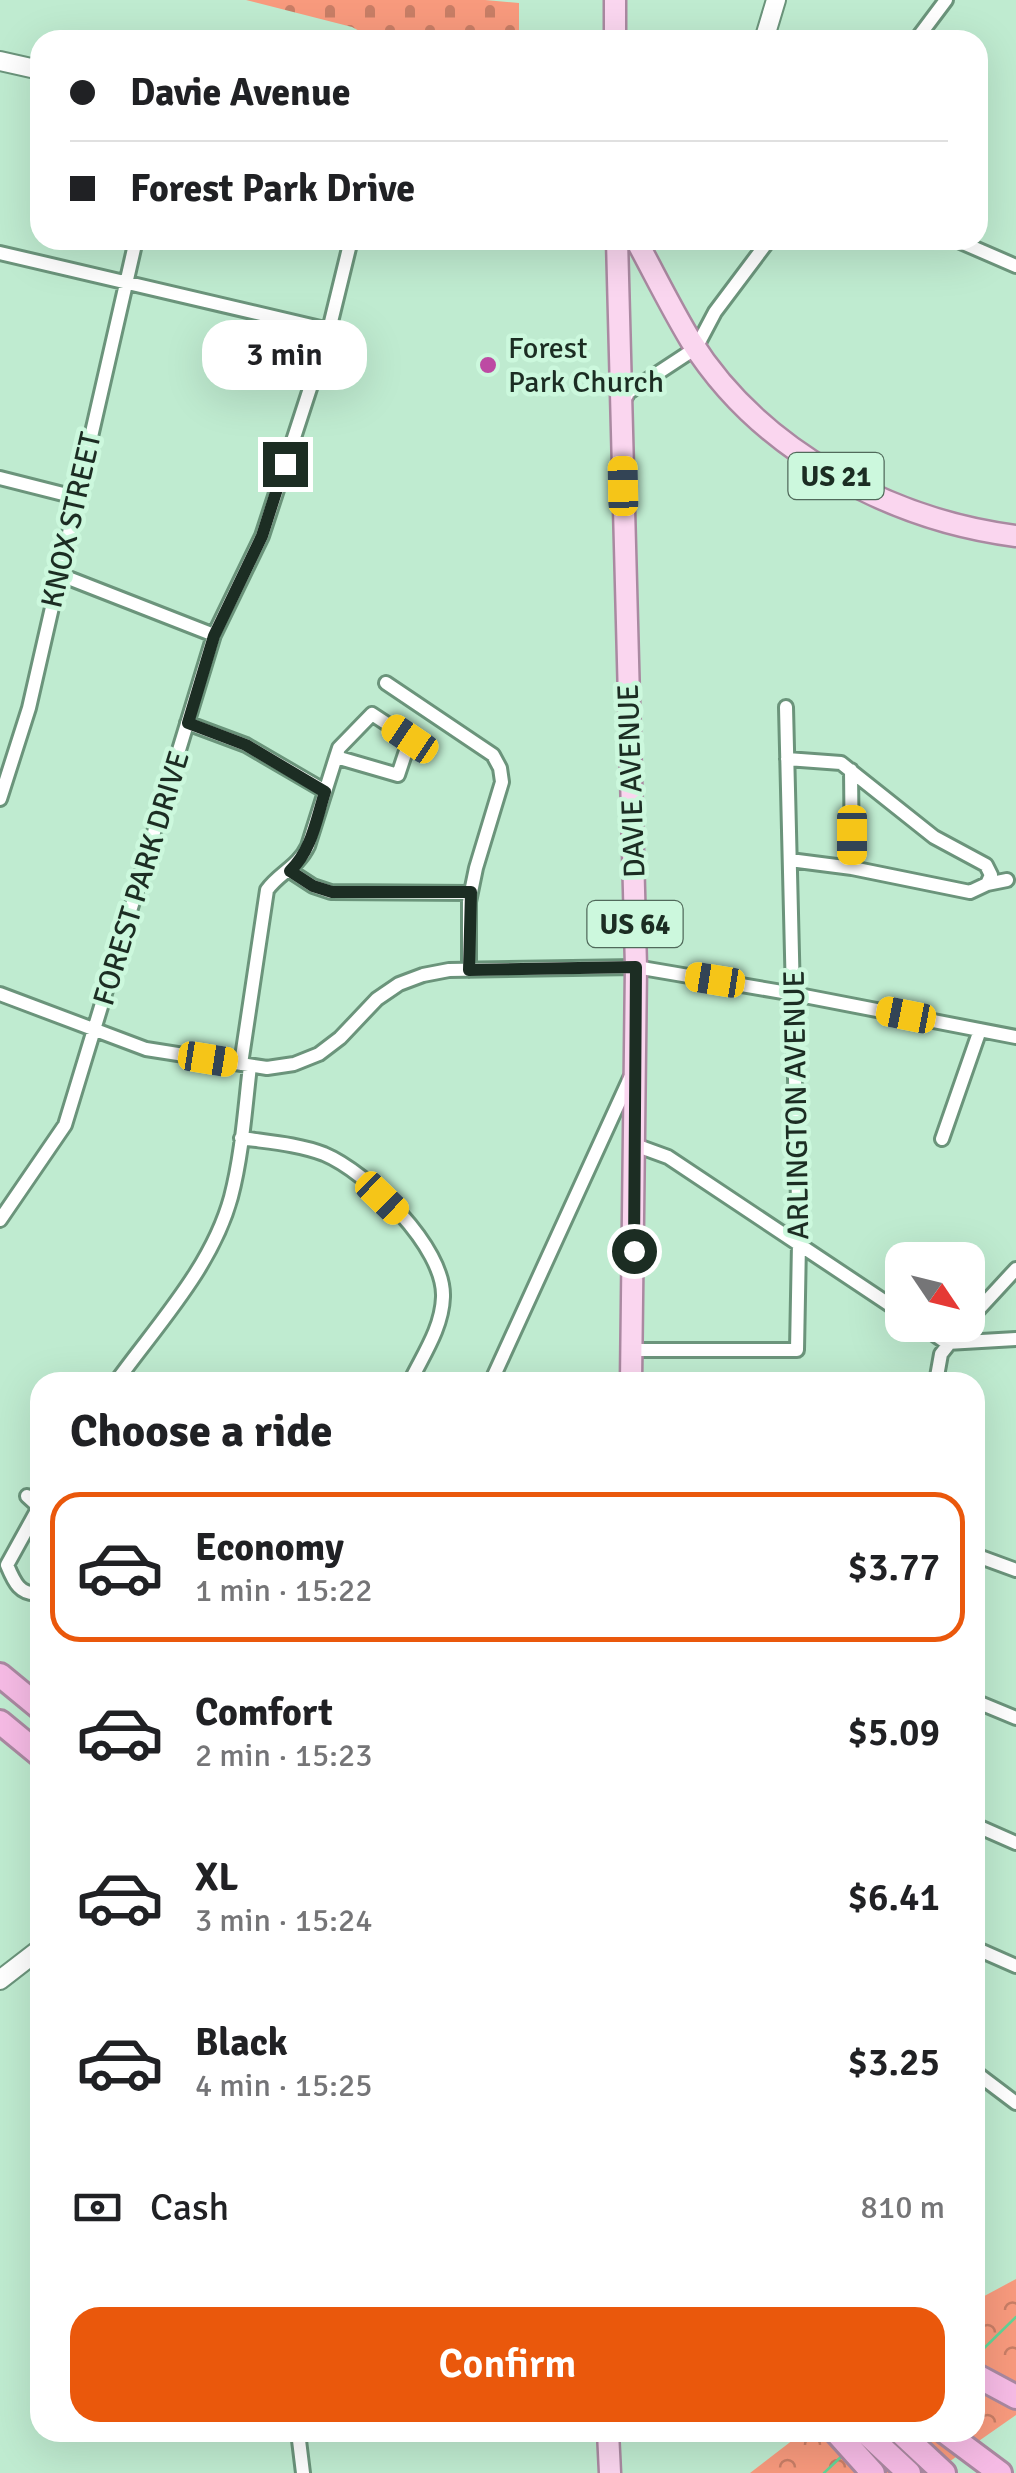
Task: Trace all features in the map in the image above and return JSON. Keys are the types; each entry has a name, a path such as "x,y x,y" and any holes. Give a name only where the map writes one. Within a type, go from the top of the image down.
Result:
{"highway":[{"path":"0,1675 30,1700"},
{"path":"0,1722 30,1747"},
{"path":"985,2381 1016,2397"},
{"path":"845,2442 873,2473"},
{"path":"879,2442 911,2464 944,2473"},
{"path":"957,2442 1000,2473"}],"main road":[{"path":"615,0 616,30"},
{"name":"DAVIE AVENUE","path":"617,250 636,967 631,1372"},
{"name":"US 21","path":"641,250 694,344 771,429 842,481 924,516 1016,536"},
{"path":"608,2442 610,2473"}],"street":[{"path":"767,30 776,0"},
{"path":"924,30 946,0"},
{"path":"0,61 30,68"},
{"name":"KNOX STREET","path":"0,799 28,708 134,250"},
{"name":"FOREST PARK DRIVE","path":"0,1220 65,1125 214,636 262,536 329,330 349,250"},
{"path":"621,406 629,392 694,344 762,250"},
{"path":"980,250 1016,265"},
{"path":"0,253 329,330"},
{"path":"678,317 697,324 715,312"},
{"path":"620,359 626,372 640,376 694,344"},
{"path":"0,478 76,498"},
{"path":"58,574 214,636"},
{"path":"386,682 493,755 500,768 502,782 471,892 469,970"},
{"name":"ARLINGTON AVENUE","path":"632,1350 798,1350 786,706"},
{"path":"123,1372 200,1265 231,1197 241,1138 245,1065 267,890 301,860 336,756 372,714 410,739 398,775 336,756"},
{"path":"188,723 246,745 325,792"},
{"path":"787,759 829,760 852,770 934,837 986,865 991,875 987,884"},
{"path":"852,770 852,868"},
{"path":"790,860 970,892 1007,880"},
{"path":"290,871 313,886 332,892 471,892"},
{"path":"0,994 146,1049 268,1068 294,1064 319,1054 398,984 423,974 469,970 636,967 1016,1038"},
{"path":"942,1139 980,1030"},
{"path":"496,1372 630,1078 635,1078"},
{"path":"241,1138 310,1149 328,1156 363,1179 420,1236 439,1272 443,1293 437,1328 415,1372"},
{"path":"636,1145 668,1157 885,1301"},
{"path":"985,1302 1016,1269"},
{"path":"938,1372 948,1343 1016,1339"},
{"path":"27,1496 30,1499"},
{"path":"30,1523 7,1565 20,1589 30,1593"},
{"path":"985,1558 1016,1570"},
{"path":"985,1704 1016,1718"},
{"path":"985,1829 1016,1842"},
{"path":"985,1952 1016,1966"},
{"path":"0,1980 30,1957"},
{"path":"985,2080 1016,2103"},
{"path":"299,2442 303,2473"}],"green space":[{"path":"246,0 519,3 519,30 352,27"},
{"path":"1016,2279 1016,2415 985,2437 985,2296"},
{"path":"790,2442 977,2442 933,2473 750,2473"}],"waterway":[{"path":"985,2347 1016,2317"},
{"path":"824,2473 844,2454"}],"place":[{"name":"Forest Park Church","path":"488,365"}],"route":[{"path":"285,464 262,536 214,636 188,723 246,745 325,792 308,846 290,871 313,886 332,892 471,892 469,970 636,967 634,1251"}]}
